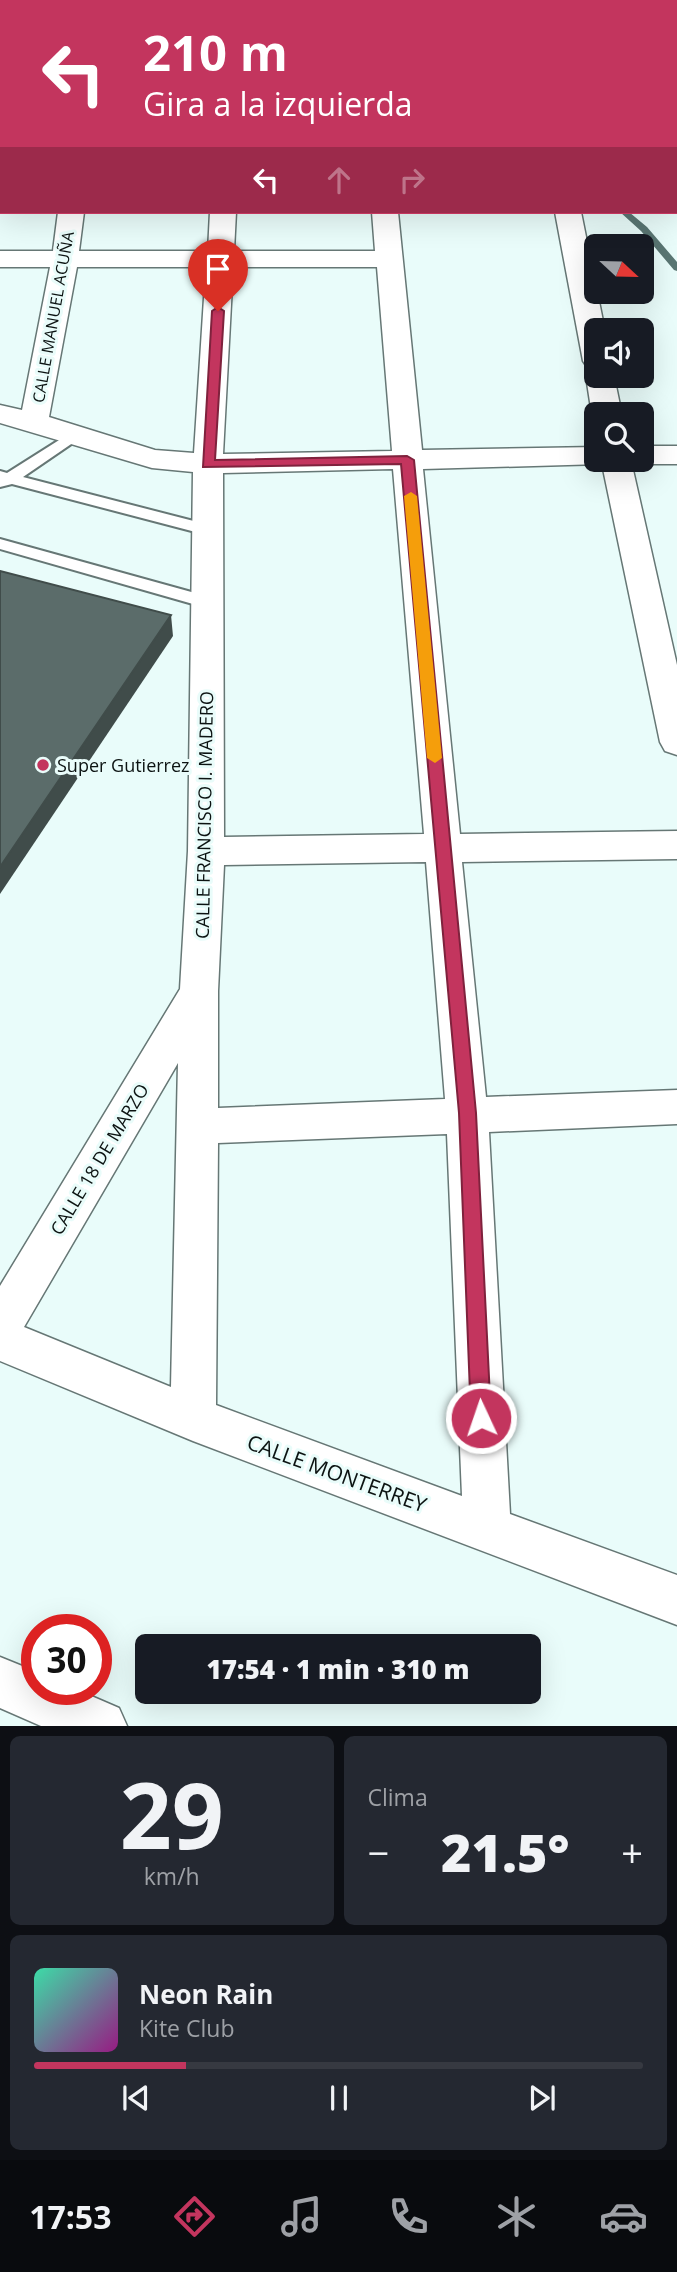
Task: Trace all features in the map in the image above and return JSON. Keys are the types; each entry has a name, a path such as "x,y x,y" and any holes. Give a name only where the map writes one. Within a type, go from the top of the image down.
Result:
{"street":[{"name":"CALLE MANUEL ACUÑA","path":"34,422 65,259 71,214"},
{"name":"CALLE FRANCISCO I. MADERO","path":"193,1419 199,991 205,851 208,464 223,214"},
{"path":"385,214 467,1113 486,1528"},
{"path":"568,214 589,318"},
{"path":"0,259 389,259"},
{"path":"0,414 152,459 208,464 584,456"},
{"path":"654,455 677,455"},
{"path":"619,472 677,742"},
{"path":"205,851 677,845"},
{"name":"CALLE 18 DE MARZO","path":"0,1327 199,991"},
{"path":"199,1126 467,1113 677,1107"},
{"name":"CALLE MONTERREY","path":"0,1339 193,1419 677,1600"},
{"path":"0,1682 101,1726"}],"lane":[{"path":"4,480 75,435"},
{"path":"4,480 207,530"},
{"path":"0,544 207,602"}],"building":[{"name":"Super Gutierrez","path":"0,571 171,615 0,867"}],"waterway":[{"path":"626,214 644,229 677,268"}],"slow traffic":[{"path":"411,496 435,758"}],"place":[{"name":"Super Gutierrez","path":"43,765"}],"route":[{"path":"218,311 208,464 407,460 467,1113 481,1418"}]}
